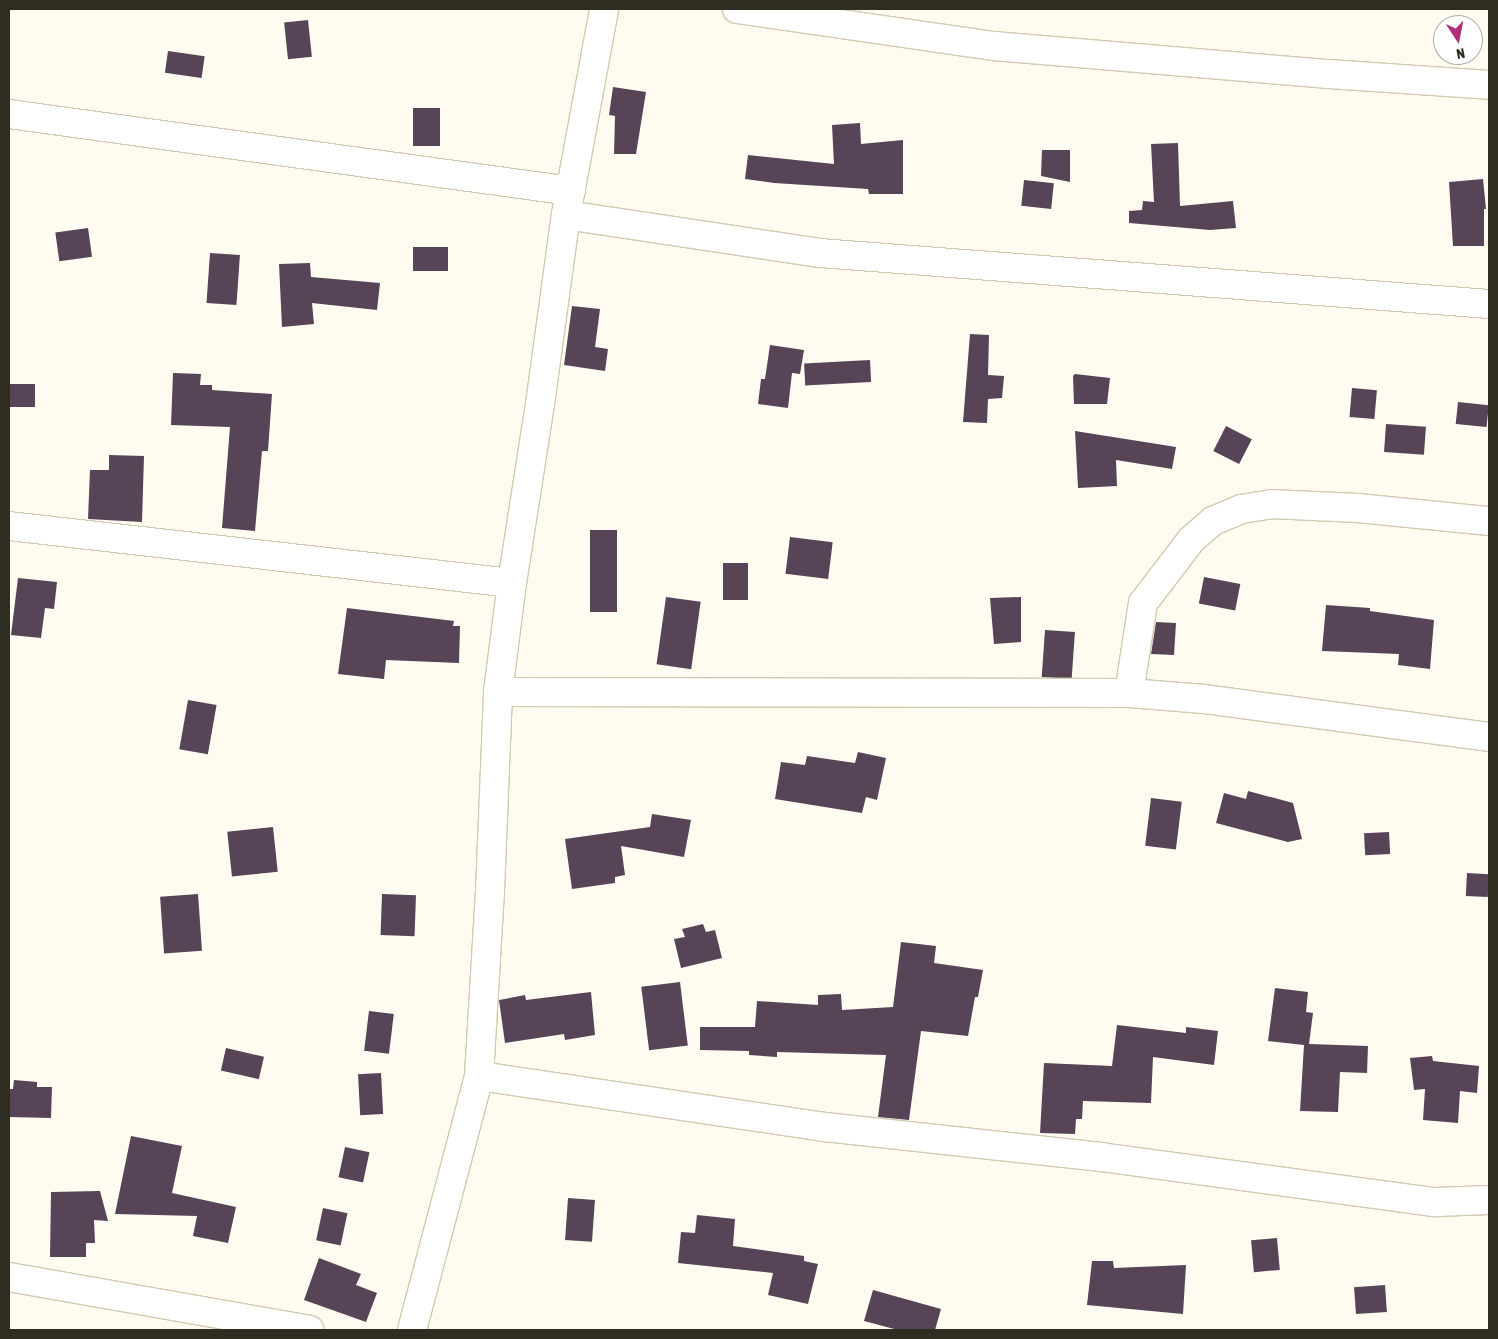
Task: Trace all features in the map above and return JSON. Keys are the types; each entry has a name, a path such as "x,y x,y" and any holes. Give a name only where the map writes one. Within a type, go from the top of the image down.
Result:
{"street":[{"path":"412,1330 479,1076 490,892 498,692 512,583 569,203 604,9"},
{"path":"736,9 994,46 1329,74 1489,85"},
{"path":"9,114 569,203 820,254 1489,304"},
{"path":"1129,693 1143,603 1191,540 1214,521 1241,509 1271,504 1358,508 1489,521"},
{"path":"9,526 512,583"},
{"path":"498,692 1129,693 1204,699 1489,737"},
{"path":"479,1076 825,1128 1102,1157 1436,1202 1489,1200"},
{"path":"9,1277 308,1330"}],"building":[{"path":"308,20 312,57 288,59 284,23"},
{"path":"168,51 205,56 202,78 165,73"},
{"path":"613,87 646,92 636,154 614,154 615,116 609,115"},
{"path":"413,108 440,108 440,146 413,146"},
{"path":"860,123 861,144 903,140 903,194 869,194 868,189 774,183 745,179 748,155 834,164 832,125"},
{"path":"1178,143 1180,206 1233,201 1236,228 1210,230 1129,223 1129,211 1142,210 1143,201 1154,202 1151,144"},
{"path":"1042,150 1070,150 1070,182 1041,176"},
{"path":"1483,179 1486,209 1484,209 1484,246 1453,246 1449,182"},
{"path":"1024,180 1054,183 1051,209 1021,206"},
{"path":"88,228 92,257 59,261 55,233"},
{"path":"413,247 448,247 448,271 413,271"},
{"path":"210,253 240,255 236,305 207,303"},
{"path":"310,263 311,277 380,283 377,310 312,303 314,324 282,327 279,264"},
{"path":"572,306 600,309 595,347 608,349 605,371 564,365"},
{"path":"970,334 989,335 988,375 1004,376 1002,398 988,399 987,423 963,422"},
{"path":"770,345 804,350 800,374 792,373 788,408 758,404 761,379 765,379"},
{"path":"870,360 871,382 805,385 804,363"},
{"path":"173,373 201,374 200,385 212,385 212,390 272,394 268,451 262,451 255,531 222,528 230,427 171,425"},
{"path":"1075,374 1110,378 1107,404 1074,404 1073,376"},
{"path":"9,384 35,384 35,407 9,407"},
{"path":"1352,388 1377,390 1374,419 1349,417"},
{"path":"1458,402 1489,405 1487,427 1456,424"},
{"path":"1386,424 1426,427 1424,455 1384,452"},
{"path":"1226,426 1252,439 1239,464 1213,451"},
{"path":"1075,431 1176,447 1172,469 1116,460 1117,486 1078,488"},
{"path":"109,455 144,456 142,522 88,519 90,470 109,470"},
{"path":"590,530 617,530 617,612 590,612"},
{"path":"790,537 833,542 828,579 785,574"},
{"path":"723,563 748,563 748,600 723,600"},
{"path":"1204,577 1240,584 1235,611 1199,604"},
{"path":"18,578 57,582 54,609 45,608 41,638 11,635"},
{"path":"666,597 701,602 691,669 657,664"},
{"path":"1021,597 1021,642 994,644 990,598"},
{"path":"1326,605 1370,608 1370,611 1434,620 1430,669 1398,665 1399,654 1322,651"},
{"path":"347,608 454,621 453,626 460,626 459,663 386,660 384,679 338,674"},
{"path":"1156,622 1176,623 1174,655 1151,654"},
{"path":"1045,630 1075,632 1072,679 1042,677"},
{"path":"188,700 217,705 208,754 179,749"},
{"path":"858,752 886,758 877,800 866,797 862,813 775,799 781,762 805,765 807,756 855,763"},
{"path":"1248,791 1293,803 1302,839 1288,842 1216,823 1224,793 1246,799"},
{"path":"1151,798 1182,802 1176,849 1145,846"},
{"path":"652,814 691,820 684,857 621,846 625,875 615,877 615,883 572,889 565,839 650,827"},
{"path":"273,827 278,872 232,877 227,832"},
{"path":"1389,832 1390,854 1365,855 1364,833"},
{"path":"1467,873 1489,874 1488,897 1466,896"},
{"path":"198,894 202,951 164,954 160,897"},
{"path":"382,894 416,895 415,936 381,935"},
{"path":"703,924 706,932 715,930 722,958 681,968 674,939 685,937 682,929"},
{"path":"901,942 936,946 934,963 983,970 978,997 975,997 968,1036 921,1031 909,1120 878,1117 886,1055 777,1052 777,1057 749,1055 749,1051 700,1050 700,1027 755,1027 757,1001 818,1005 818,995 841,994 842,1010 893,1007"},
{"path":"680,982 688,1046 649,1050 641,987"},
{"path":"1275,988 1308,992 1306,1012 1313,1013 1309,1044 1368,1046 1367,1073 1340,1072 1338,1112 1300,1111 1304,1045 1268,1041"},
{"path":"591,992 595,1035 565,1040 564,1034 505,1043 499,1000 525,995 526,1000"},
{"path":"369,1011 394,1014 389,1054 364,1051"},
{"path":"1117,1025 1186,1033 1186,1027 1218,1031 1214,1065 1153,1057 1151,1103 1083,1101 1082,1119 1076,1119 1075,1134 1040,1133 1044,1063 1112,1066"},
{"path":"226,1048 264,1057 259,1079 221,1070"},
{"path":"1432,1056 1433,1061 1479,1066 1477,1093 1460,1091 1458,1123 1423,1120 1425,1089 1414,1090 1410,1058"},
{"path":"381,1073 383,1114 360,1115 358,1074"},
{"path":"14,1080 37,1082 37,1087 52,1087 51,1118 9,1117 9,1089 13,1089"},
{"path":"131,1136 182,1146 172,1193 236,1207 228,1243 193,1236 197,1216 115,1214"},
{"path":"345,1147 369,1152 363,1183 339,1177"},
{"path":"100,1191 108,1221 94,1220 95,1243 86,1243 86,1257 50,1257 51,1192"},
{"path":"568,1198 595,1200 592,1242 565,1240"},
{"path":"323,1208 347,1213 341,1245 316,1240"},
{"path":"697,1215 735,1219 733,1246 804,1256 804,1261 818,1264 808,1304 768,1295 773,1273 678,1263 681,1232 695,1233"},
{"path":"1277,1238 1280,1270 1254,1272 1251,1240"},
{"path":"319,1258 361,1274 356,1285 377,1293 366,1322 304,1300"},
{"path":"1092,1261 1113,1261 1114,1268 1186,1265 1183,1314 1087,1305"},
{"path":"1385,1285 1387,1312 1356,1314 1354,1287"},
{"path":"873,1290 941,1309 935,1330 898,1330 864,1321"}]}
